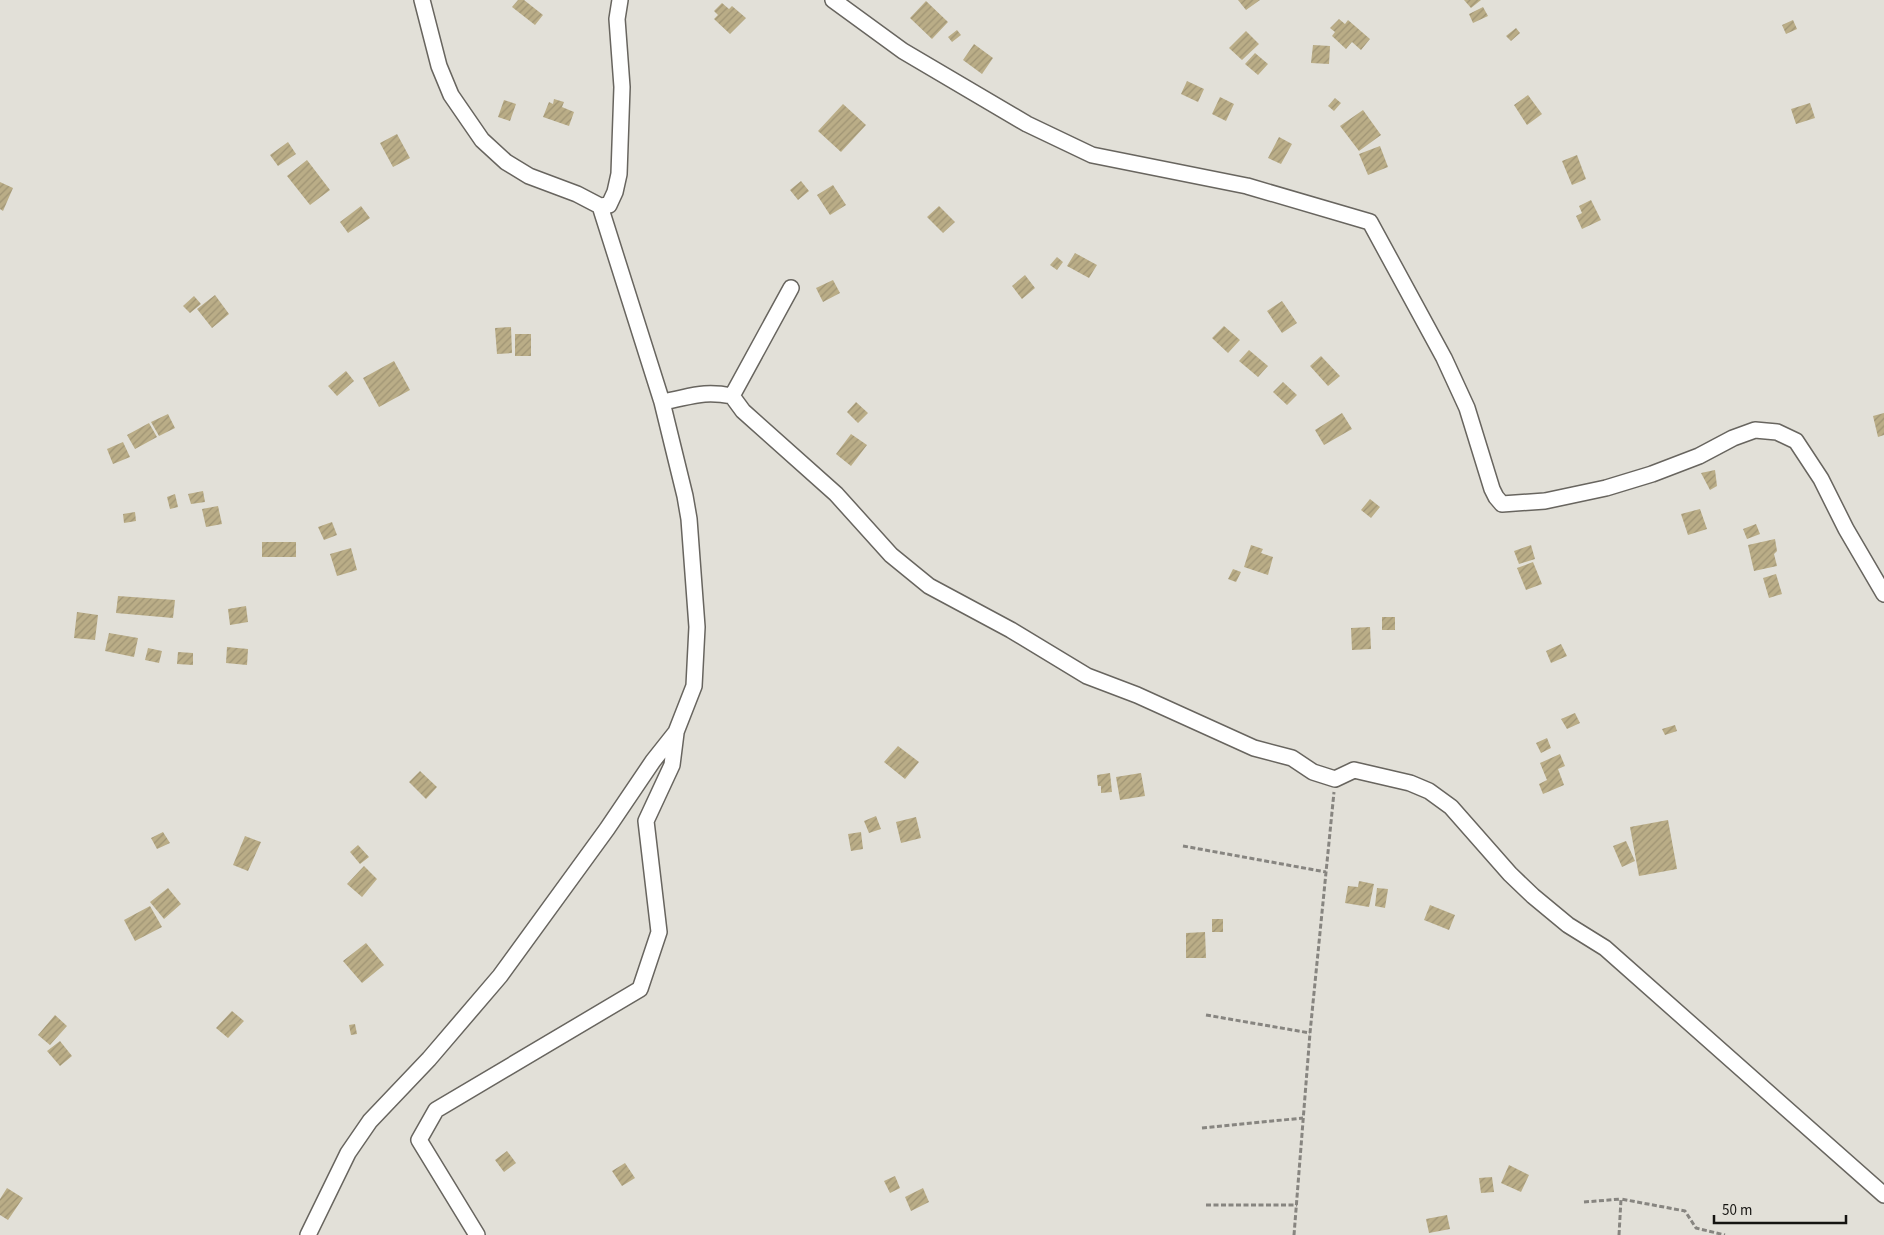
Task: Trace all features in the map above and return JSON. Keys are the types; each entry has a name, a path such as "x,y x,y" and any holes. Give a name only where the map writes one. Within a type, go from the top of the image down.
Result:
{"street":[{"path":"422,0 439,66 451,95 482,140 506,162 529,176 577,194 600,206 609,204 619,174 622,87 617,19 620,0"},
{"path":"833,0 903,51 1027,124 1092,155 1246,186 1370,222 1452,374 1467,408 1492,489 1502,504 1545,501 1606,488 1652,474 1699,456 1733,438 1755,430 1777,432 1796,441 1821,479 1846,530 1884,594"},
{"path":"477,1235 419,1140 436,1110 640,989 659,932 646,821 672,765 676,732 694,686 697,627 689,519 685,496 662,402 600,206"},
{"path":"732,396 791,288"},
{"path":"662,402 694,394 709,393 732,396 742,411 836,494 891,555 929,586 1011,630 1087,676 1137,695 1254,748 1292,758 1313,772 1335,779 1354,770 1378,775 1429,791 1451,807 1510,874 1533,896 1568,925 1605,948 1884,1196"},
{"path":"308,1235 348,1152 370,1121 429,1059 500,976 607,829 653,761 676,732"}],"path":[{"path":"1294,1235 1310,1033 1335,779"},
{"path":"1182,846 1326,872"},
{"path":"1206,1015 1310,1033"},
{"path":"1202,1128 1303,1118"},
{"path":"1584,1202 1621,1199 1685,1211 1696,1228 1725,1235"},
{"path":"1619,1235 1621,1199"},
{"path":"1206,1205 1297,1205"}],"building":[{"path":"518,0 524,0 543,15 535,25 512,7"},
{"path":"1238,0 1260,0 1246,10"},
{"path":"1464,0 1481,0 1471,8"},
{"path":"926,1 948,22 932,39 910,18"},
{"path":"722,3 729,9 732,6 746,18 730,34 714,19 718,15 714,11"},
{"path":"1483,7 1488,16 1473,23 1469,14"},
{"path":"1339,19 1345,24 1348,20 1370,39 1361,50 1352,42 1346,49 1332,36 1335,32 1330,28"},
{"path":"1793,20 1797,29 1786,34 1782,25"},
{"path":"1516,28 1520,33 1511,41 1506,36"},
{"path":"957,30 961,35 952,42 948,37"},
{"path":"1246,31 1259,44 1242,60 1229,48"},
{"path":"974,44 993,58 982,74 963,60"},
{"path":"1313,45 1330,46 1329,64 1311,63"},
{"path":"1255,53 1268,64 1258,75 1245,64"},
{"path":"1187,81 1204,89 1198,102 1181,94"},
{"path":"1528,95 1542,114 1527,125 1514,105"},
{"path":"1220,97 1234,104 1226,121 1212,114"},
{"path":"1335,98 1341,103 1334,111 1328,106"},
{"path":"554,99 564,102 562,107 574,112 569,126 543,117 549,102 553,104"},
{"path":"504,100 516,104 510,121 498,117"},
{"path":"1810,103 1815,118 1796,124 1791,109"},
{"path":"843,104 866,125 841,152 818,131"},
{"path":"1363,110 1381,135 1359,151 1340,126"},
{"path":"397,134 410,158 393,167 380,143"},
{"path":"1279,137 1292,144 1281,164 1268,158"},
{"path":"288,142 296,154 278,166 270,155"},
{"path":"1380,146 1388,167 1368,175 1359,154"},
{"path":"1577,155 1586,179 1572,185 1562,161"},
{"path":"307,160 330,190 310,205 287,176"},
{"path":"801,181 809,191 798,200 790,190"},
{"path":"0,182 13,188 3,211 0,209"},
{"path":"833,185 846,205 830,215 817,195"},
{"path":"1591,200 1601,220 1582,229 1576,216 1582,213 1579,206"},
{"path":"361,206 370,218 348,233 340,222"},
{"path":"939,206 955,222 943,233 927,217"},
{"path":"1075,253 1097,265 1089,278 1067,266"},
{"path":"1057,257 1063,262 1057,270 1050,265"},
{"path":"1025,275 1035,288 1022,299 1012,286"},
{"path":"833,280 840,293 823,302 816,288"},
{"path":"215,295 229,314 212,328 197,309"},
{"path":"194,296 201,304 190,313 183,306"},
{"path":"1282,301 1297,323 1282,333 1267,311"},
{"path":"1224,326 1240,340 1228,353 1212,338"},
{"path":"511,327 512,353 497,354 495,328"},
{"path":"515,334 531,334 531,356 515,356"},
{"path":"1249,350 1268,366 1258,377 1239,361"},
{"path":"1321,356 1340,376 1328,386 1310,366"},
{"path":"394,361 410,390 379,407 363,378"},
{"path":"346,371 354,381 337,396 328,386"},
{"path":"1283,382 1297,395 1287,405 1273,392"},
{"path":"856,402 868,413 858,423 847,412"},
{"path":"1342,413 1352,429 1324,445 1315,430"},
{"path":"1884,413 1884,435 1878,437 1873,416"},
{"path":"168,414 175,428 159,436 151,422"},
{"path":"149,423 157,437 135,449 127,435"},
{"path":"851,434 867,445 851,466 836,454"},
{"path":"123,442 130,457 113,464 107,449"},
{"path":"1715,470 1717,486 1710,490 1701,473"},
{"path":"203,491 205,502 191,504 188,494"},
{"path":"175,494 178,507 170,509 167,497"},
{"path":"1370,499 1380,507 1371,518 1361,510"},
{"path":"218,506 222,524 206,527 202,509"},
{"path":"1700,509 1707,529 1688,535 1681,514"},
{"path":"135,512 136,521 124,523 123,514"},
{"path":"332,522 337,535 324,540 318,527"},
{"path":"1756,524 1760,534 1747,539 1743,529"},
{"path":"1775,539 1777,551 1774,554 1777,566 1754,571 1748,545"},
{"path":"262,542 296,542 296,557 262,557"},
{"path":"1251,545 1263,549 1261,553 1273,557 1268,575 1244,567"},
{"path":"1531,545 1535,559 1519,564 1514,551"},
{"path":"351,548 357,570 337,576 330,554"},
{"path":"1533,562 1542,584 1526,590 1517,568"},
{"path":"1233,569 1241,572 1236,582 1228,579"},
{"path":"1776,574 1782,594 1769,598 1763,578"},
{"path":"118,596 175,600 173,618 116,613"},
{"path":"246,606 248,622 230,625 228,609"},
{"path":"77,612 98,615 95,640 74,638"},
{"path":"1382,617 1395,617 1395,630 1382,630"},
{"path":"1370,627 1371,649 1352,650 1351,628"},
{"path":"109,633 138,638 134,657 105,651"},
{"path":"1561,644 1567,656 1551,663 1546,651"},
{"path":"227,647 248,649 247,665 226,663"},
{"path":"148,648 162,651 159,663 145,660"},
{"path":"178,652 193,653 193,665 177,664"},
{"path":"1575,713 1580,723 1567,729 1561,719"},
{"path":"1675,725 1677,731 1665,735 1662,729"},
{"path":"1547,738 1551,748 1541,753 1536,743"},
{"path":"898,746 919,762 905,779 884,762"},
{"path":"1560,754 1565,766 1558,769 1564,785 1543,794 1539,784 1547,780 1540,763"},
{"path":"420,771 437,787 426,799 409,782"},
{"path":"1110,773 1112,792 1101,793 1101,786 1098,786 1097,775"},
{"path":"1141,773 1145,796 1120,800 1116,777"},
{"path":"876,816 881,829 869,833 864,821"},
{"path":"916,817 921,838 901,843 896,822"},
{"path":"1668,820 1677,869 1639,876 1630,827"},
{"path":"163,832 170,843 157,849 151,838"},
{"path":"861,832 863,849 851,851 848,834"},
{"path":"245,836 261,842 248,871 233,865"},
{"path":"1626,841 1635,861 1622,867 1613,846"},
{"path":"358,845 369,857 360,864 350,852"},
{"path":"364,866 377,879 362,897 347,884"},
{"path":"1359,881 1374,884 1369,907 1345,903 1348,886 1358,887"},
{"path":"168,888 181,904 164,919 150,902"},
{"path":"1377,888 1388,889 1385,908 1375,906"},
{"path":"1430,905 1455,915 1449,930 1424,920"},
{"path":"150,906 162,927 135,941 124,920"},
{"path":"1212,919 1223,919 1223,932 1212,932"},
{"path":"1205,932 1206,958 1186,958 1186,933"},
{"path":"366,943 384,965 362,983 343,961"},
{"path":"232,1011 244,1021 228,1038 216,1028"},
{"path":"55,1015 67,1026 50,1045 38,1035"},
{"path":"355,1024 357,1034 351,1035 349,1025"},
{"path":"60,1041 72,1056 60,1066 47,1051"},
{"path":"507,1151 516,1163 504,1172 495,1160"},
{"path":"625,1163 635,1178 622,1186 612,1171"},
{"path":"1509,1165 1529,1175 1521,1192 1501,1183"},
{"path":"895,1176 900,1188 890,1193 884,1181"},
{"path":"1492,1177 1494,1192 1481,1193 1479,1178"},
{"path":"7,1188 23,1198 8,1220 0,1215 0,1199"},
{"path":"923,1188 929,1202 911,1211 905,1197"},
{"path":"1447,1215 1450,1229 1429,1233 1426,1219"}]}
